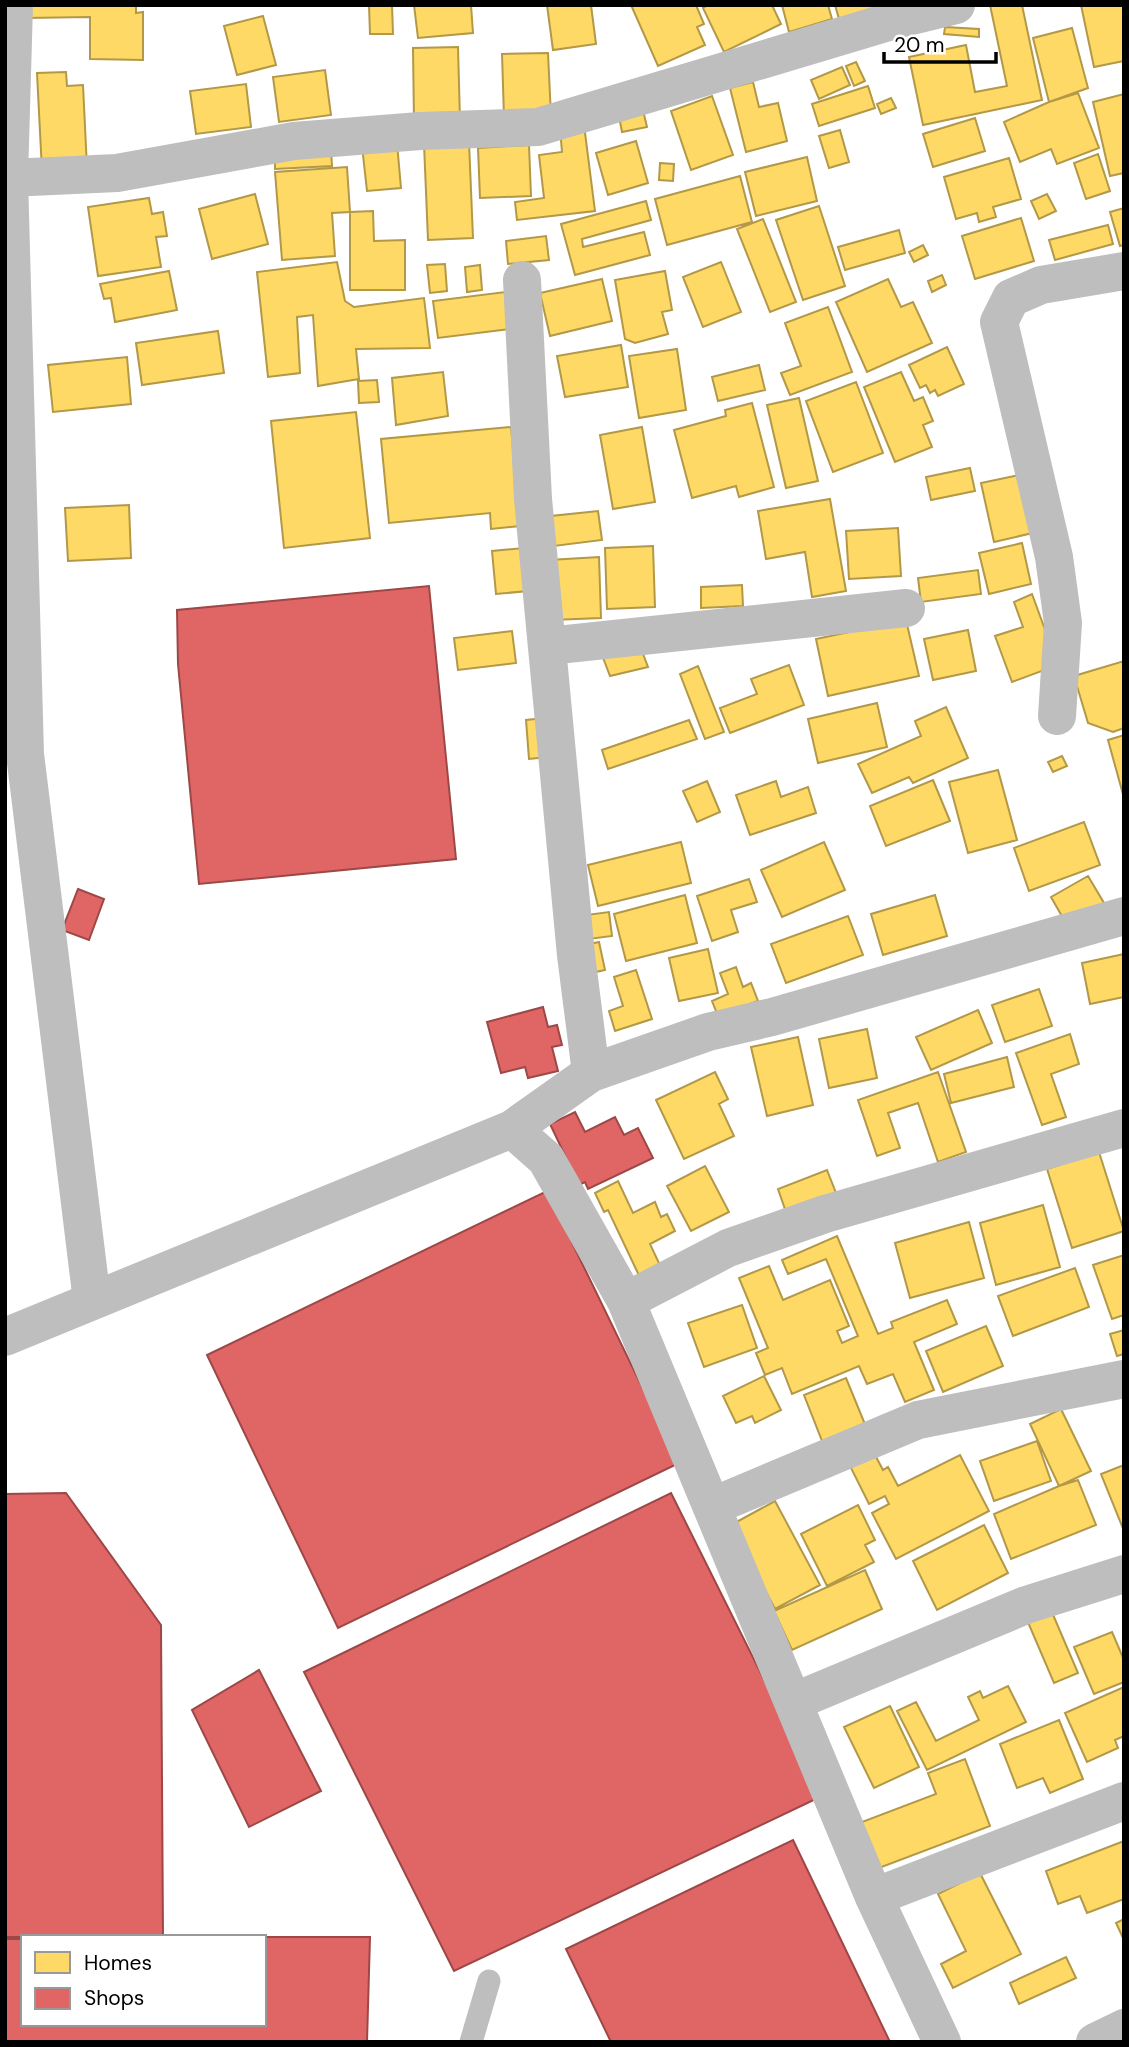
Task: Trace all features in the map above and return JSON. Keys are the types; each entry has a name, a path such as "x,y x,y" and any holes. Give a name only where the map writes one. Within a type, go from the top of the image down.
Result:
{"street":[{"path":"14,5 9,178 25,754 92,1301"},
{"path":"9,178 117,173 295,141 420,131 538,127 894,13 956,5"},
{"path":"1057,716 1063,623 1054,557 999,322 1011,298 1041,285 1124,271"},
{"path":"522,280 533,499 576,955 591,1073"},
{"path":"548,646 906,608"},
{"path":"5,1337 512,1129 591,1073 708,1032 772,1017 1124,916"},
{"path":"626,1301 728,1248 825,1214 1124,1128"},
{"path":"512,1129 546,1160 626,1301 874,1897 943,2042"},
{"path":"713,1506 918,1420 1124,1379"},
{"path":"793,1702 1026,1605 1124,1574"},
{"path":"874,1897 1124,1801"},
{"path":"1095,2042 1124,2028"}],"lane":[{"path":"471,2042 489,1981"}],"building: Homes":[{"path":"26,5 136,5 136,13 143,12 143,60 90,59 90,17 26,18"},
{"path":"369,5 392,5 393,34 370,34"},
{"path":"414,5 471,5 473,33 418,38"},
{"path":"547,5 591,5 596,44 553,50"},
{"path":"631,5 696,5 704,24 697,27 705,45 658,66"},
{"path":"708,5 772,5 781,24 724,52 703,8"},
{"path":"782,5 828,5 832,19 789,32"},
{"path":"835,5 874,5 877,16 841,26"},
{"path":"990,5 1022,5 1042,100 923,125 909,57 966,45 975,92 1007,86"},
{"path":"1081,5 1124,5 1124,61 1094,67"},
{"path":"263,16 276,65 237,75 224,26"},
{"path":"945,27 979,29 979,37 944,34"},
{"path":"1072,28 1088,88 1049,102 1033,38"},
{"path":"458,47 460,120 414,121 413,48"},
{"path":"548,53 551,116 504,117 502,54"},
{"path":"856,62 865,81 854,86 846,66"},
{"path":"842,67 850,85 819,99 811,80"},
{"path":"325,70 331,115 279,122 273,77"},
{"path":"66,72 67,86 83,85 87,168 42,171 37,73"},
{"path":"753,82 759,107 778,103 787,141 746,152 730,88"},
{"path":"246,84 251,127 196,134 190,91"},
{"path":"868,86 875,108 819,126 812,104"},
{"path":"1078,93 1099,148 1057,164 1051,149 1020,162 1004,122 1049,102"},
{"path":"1124,94 1124,173 1110,176 1093,102"},
{"path":"712,96 733,155 691,170 671,111"},
{"path":"891,98 896,108 881,114 877,104"},
{"path":"642,106 647,127 622,132 618,111"},
{"path":"975,118 985,151 933,167 923,134"},
{"path":"584,125 595,211 517,220 515,202 544,198 539,155 562,152 560,128"},
{"path":"840,130 849,162 829,168 819,136"},
{"path":"636,141 648,183 608,195 596,153"},
{"path":"469,142 473,238 428,240 424,144"},
{"path":"397,143 401,188 367,191 362,146"},
{"path":"529,145 531,196 480,198 478,148"},
{"path":"331,149 332,166 275,169 275,153"},
{"path":"1098,154 1110,191 1086,199 1074,163"},
{"path":"807,157 817,201 756,216 745,172"},
{"path":"1009,158 1021,199 993,207 996,217 979,222 977,213 956,219 944,177"},
{"path":"660,163 674,164 673,181 659,180"},
{"path":"347,167 350,212 332,213 335,256 282,260 275,172"},
{"path":"740,176 752,222 667,245 655,199"},
{"path":"255,194 268,244 212,259 199,209"},
{"path":"1047,194 1056,211 1039,219 1031,201"},
{"path":"149,198 152,214 163,212 167,236 156,237 161,267 98,276 88,207"},
{"path":"646,201 651,220 582,239 583,247 644,232 650,255 575,275 561,224"},
{"path":"819,206 845,286 803,300 776,220"},
{"path":"1124,208 1124,245 1120,246 1110,212"},
{"path":"373,211 374,241 405,240 405,290 350,290 350,212"},
{"path":"1021,218 1034,261 975,279 962,236"},
{"path":"763,219 796,302 770,312 737,229"},
{"path":"1108,225 1113,244 1055,260 1049,240"},
{"path":"899,230 905,253 845,270 838,247"},
{"path":"546,236 549,260 508,264 506,241"},
{"path":"923,245 928,255 914,262 909,252"},
{"path":"337,262 345,301 354,307 424,298 430,348 356,349 359,379 318,386 313,315 297,317 300,373 268,377 257,272"},
{"path":"721,262 741,312 703,327 683,277"},
{"path":"445,264 447,291 430,293 427,265"},
{"path":"480,265 482,290 467,292 465,267"},
{"path":"169,271 177,310 115,322 111,298 104,299 100,284"},
{"path":"665,271 672,310 662,312 668,334 635,343 625,339 615,280"},
{"path":"942,275 946,285 932,292 928,281"},
{"path":"602,279 612,321 550,336 540,293"},
{"path":"888,279 901,307 913,302 932,343 867,372 836,302"},
{"path":"505,292 510,329 438,338 433,301"},
{"path":"828,307 852,372 790,395 781,373 801,366 785,323"},
{"path":"218,331 224,373 142,385 136,343"},
{"path":"621,345 628,387 565,397 557,356"},
{"path":"947,347 964,384 938,396 935,390 930,393 926,385 920,388 909,365"},
{"path":"677,349 686,410 639,418 629,356"},
{"path":"127,357 131,404 53,412 48,365"},
{"path":"759,365 765,390 718,401 712,377"},
{"path":"443,372 448,416 396,425 392,378"},
{"path":"901,372 914,401 923,397 933,421 923,425 932,447 895,462 864,387"},
{"path":"377,380 379,402 359,403 358,381"},
{"path":"856,382 883,453 833,472 806,401"},
{"path":"799,398 818,481 786,488 767,405"},
{"path":"752,403 774,487 739,497 736,486 692,498 674,430 726,416 725,410"},
{"path":"356,412 370,538 284,548 271,421"},
{"path":"511,427 520,526 491,529 490,513 389,523 381,439"},
{"path":"642,427 655,502 613,509 600,435"},
{"path":"970,468 975,491 931,500 926,477"},
{"path":"1024,474 1037,532 994,542 981,483"},
{"path":"830,499 846,591 812,597 805,552 766,559 758,511"},
{"path":"129,505 131,558 68,561 65,508"},
{"path":"598,511 602,540 554,546 551,516"},
{"path":"898,528 901,576 849,579 846,531"},
{"path":"1022,543 1031,584 989,594 979,553"},
{"path":"653,546 655,607 607,609 605,548"},
{"path":"524,548 528,591 496,594 492,551"},
{"path":"599,557 601,618 552,620 549,560"},
{"path":"978,570 981,594 921,602 918,578"},
{"path":"742,585 743,606 701,608 701,587"},
{"path":"1032,594 1058,665 1012,682 995,636 1023,627 1014,602"},
{"path":"906,620 919,676 828,696 816,639"},
{"path":"968,630 976,671 933,680 924,639"},
{"path":"512,631 516,663 458,670 454,638"},
{"path":"640,646 648,667 610,676 602,655"},
{"path":"1124,661 1124,728 1113,732 1088,723 1074,676"},
{"path":"789,665 804,705 730,733 720,708 757,694 751,679"},
{"path":"698,666 724,732 705,739 680,674"},
{"path":"877,703 887,747 818,763 808,719"},
{"path":"946,707 968,758 913,783 909,777 872,793 858,764 921,736 915,721"},
{"path":"545,718 548,757 529,759 526,720"},
{"path":"689,720 697,739 608,769 602,750"},
{"path":"1124,735 1124,798 1108,740"},
{"path":"1062,756 1067,766 1053,772 1048,762"},
{"path":"998,770 1017,840 968,853 949,782"},
{"path":"933,780 950,821 886,846 870,806"},
{"path":"707,781 720,812 697,822 683,791"},
{"path":"776,781 781,797 808,787 816,813 750,835 736,795"},
{"path":"1084,822 1100,865 1029,891 1014,848"},
{"path":"681,842 691,883 598,906 588,865"},
{"path":"824,842 845,890 782,917 761,870"},
{"path":"1088,876 1104,903 1067,925 1051,897"},
{"path":"749,879 757,902 731,910 738,932 712,941 697,896"},
{"path":"685,895 697,943 626,961 614,914"},
{"path":"935,895 947,936 883,955 871,914"},
{"path":"609,912 612,936 589,939 586,915"},
{"path":"848,916 863,955 786,983 771,944"},
{"path":"599,942 605,970 591,973 585,945"},
{"path":"708,949 718,993 679,1001 669,958"},
{"path":"1124,954 1124,997 1090,1004 1082,963"},
{"path":"736,967 743,987 751,983 758,1001 718,1016 712,1001 728,994 720,973"},
{"path":"636,970 652,1019 615,1031 609,1011 623,1006 614,977"},
{"path":"1039,989 1052,1026 1005,1042 992,1005"},
{"path":"978,1010 992,1043 931,1070 916,1037"},
{"path":"867,1029 877,1078 829,1088 819,1039"},
{"path":"1070,1034 1079,1064 1051,1074 1066,1117 1042,1125 1016,1053"},
{"path":"798,1037 813,1105 767,1116 751,1047"},
{"path":"1007,1057 1014,1087 951,1103 944,1074"},
{"path":"715,1072 728,1099 719,1104 734,1136 684,1159 656,1100"},
{"path":"938,1072 966,1152 938,1162 918,1103 888,1113 900,1148 877,1156 858,1100"},
{"path":"1099,1152 1124,1231 1072,1248 1047,1169"},
{"path":"705,1166 729,1212 691,1231 667,1186"},
{"path":"827,1170 836,1193 786,1212 778,1189"},
{"path":"618,1181 633,1213 655,1202 661,1217 667,1214 675,1231 650,1244 665,1276 644,1286 608,1210 604,1212 595,1193"},
{"path":"1043,1205 1060,1267 996,1285 980,1223"},
{"path":"969,1222 984,1278 910,1298 895,1243"},
{"path":"837,1236 878,1334 893,1328 891,1322 947,1300 957,1324 914,1342 934,1390 905,1402 893,1374 867,1384 859,1366 792,1394 782,1368 765,1375 756,1353 768,1348 739,1278 769,1266 783,1300 830,1280 849,1326 837,1331 842,1343 858,1336 826,1259 788,1274 782,1260"},
{"path":"1124,1255 1124,1315 1112,1319 1093,1265"},
{"path":"1075,1268 1089,1307 1013,1336 998,1296"},
{"path":"742,1305 757,1348 704,1367 688,1323"},
{"path":"986,1326 1003,1366 943,1392 926,1351"},
{"path":"1124,1330 1124,1354 1117,1356 1110,1334"},
{"path":"764,1376 781,1410 755,1423 752,1416 736,1423 723,1396"},
{"path":"846,1378 869,1434 826,1451 804,1395"},
{"path":"1061,1409 1091,1471 1059,1486 1030,1424"},
{"path":"1037,1441 1051,1481 994,1501 980,1461"},
{"path":"874,1453 883,1470 888,1467 898,1486 960,1455 989,1511 896,1559 872,1513 889,1504 885,1496 869,1504 850,1466"},
{"path":"1124,1465 1124,1531 1101,1474"},
{"path":"1078,1480 1096,1525 1011,1559 994,1514"},
{"path":"775,1501 820,1585 775,1609 731,1525"},
{"path":"858,1505 875,1540 865,1545 874,1562 827,1586 801,1534"},
{"path":"984,1525 1008,1573 937,1610 913,1561"},
{"path":"865,1570 882,1609 792,1650 774,1611"},
{"path":"1051,1610 1078,1673 1054,1683 1027,1620"},
{"path":"1112,1632 1124,1660 1124,1682 1094,1694 1074,1647"},
{"path":"1008,1686 1026,1722 927,1770 897,1711 916,1702 936,1741 979,1720 968,1697 980,1691 983,1698"},
{"path":"1124,1687 1124,1736 1115,1740 1118,1748 1087,1762 1065,1713"},
{"path":"890,1706 919,1767 874,1788 844,1727"},
{"path":"1059,1720 1083,1779 1050,1793 1043,1778 1017,1788 1000,1744"},
{"path":"965,1759 990,1826 871,1871 854,1825 936,1794 928,1773"},
{"path":"1124,1841 1124,1899 1087,1913 1080,1896 1058,1904 1046,1871"},
{"path":"980,1873 1021,1954 953,1988 941,1964 966,1951 938,1894"},
{"path":"1124,1919 1124,1940 1116,1923"},
{"path":"1066,1957 1076,1978 1019,2004 1010,1983"}],"building: Shops":[{"path":"429,586 456,859 199,884 178,664 177,610"},
{"path":"78,889 104,899 89,940 62,930"},
{"path":"543,1007 548,1027 557,1025 562,1045 552,1047 558,1071 528,1078 525,1067 501,1073 487,1022"},
{"path":"575,1112 585,1132 615,1117 624,1135 638,1128 653,1158 588,1189 585,1182 579,1185 550,1124"},
{"path":"547,1191 679,1463 338,1628 207,1355"},
{"path":"66,1493 161,1625 163,1935 5,1937 5,1494"},
{"path":"671,1493 822,1796 454,1971 304,1672"},
{"path":"259,1670 321,1791 249,1827 192,1710"},
{"path":"793,1840 890,2042 611,2042 566,1949"},
{"path":"266,1937 370,1937 367,2042 5,2042 5,1939 21,1939 21,2026 266,2026"}]}
